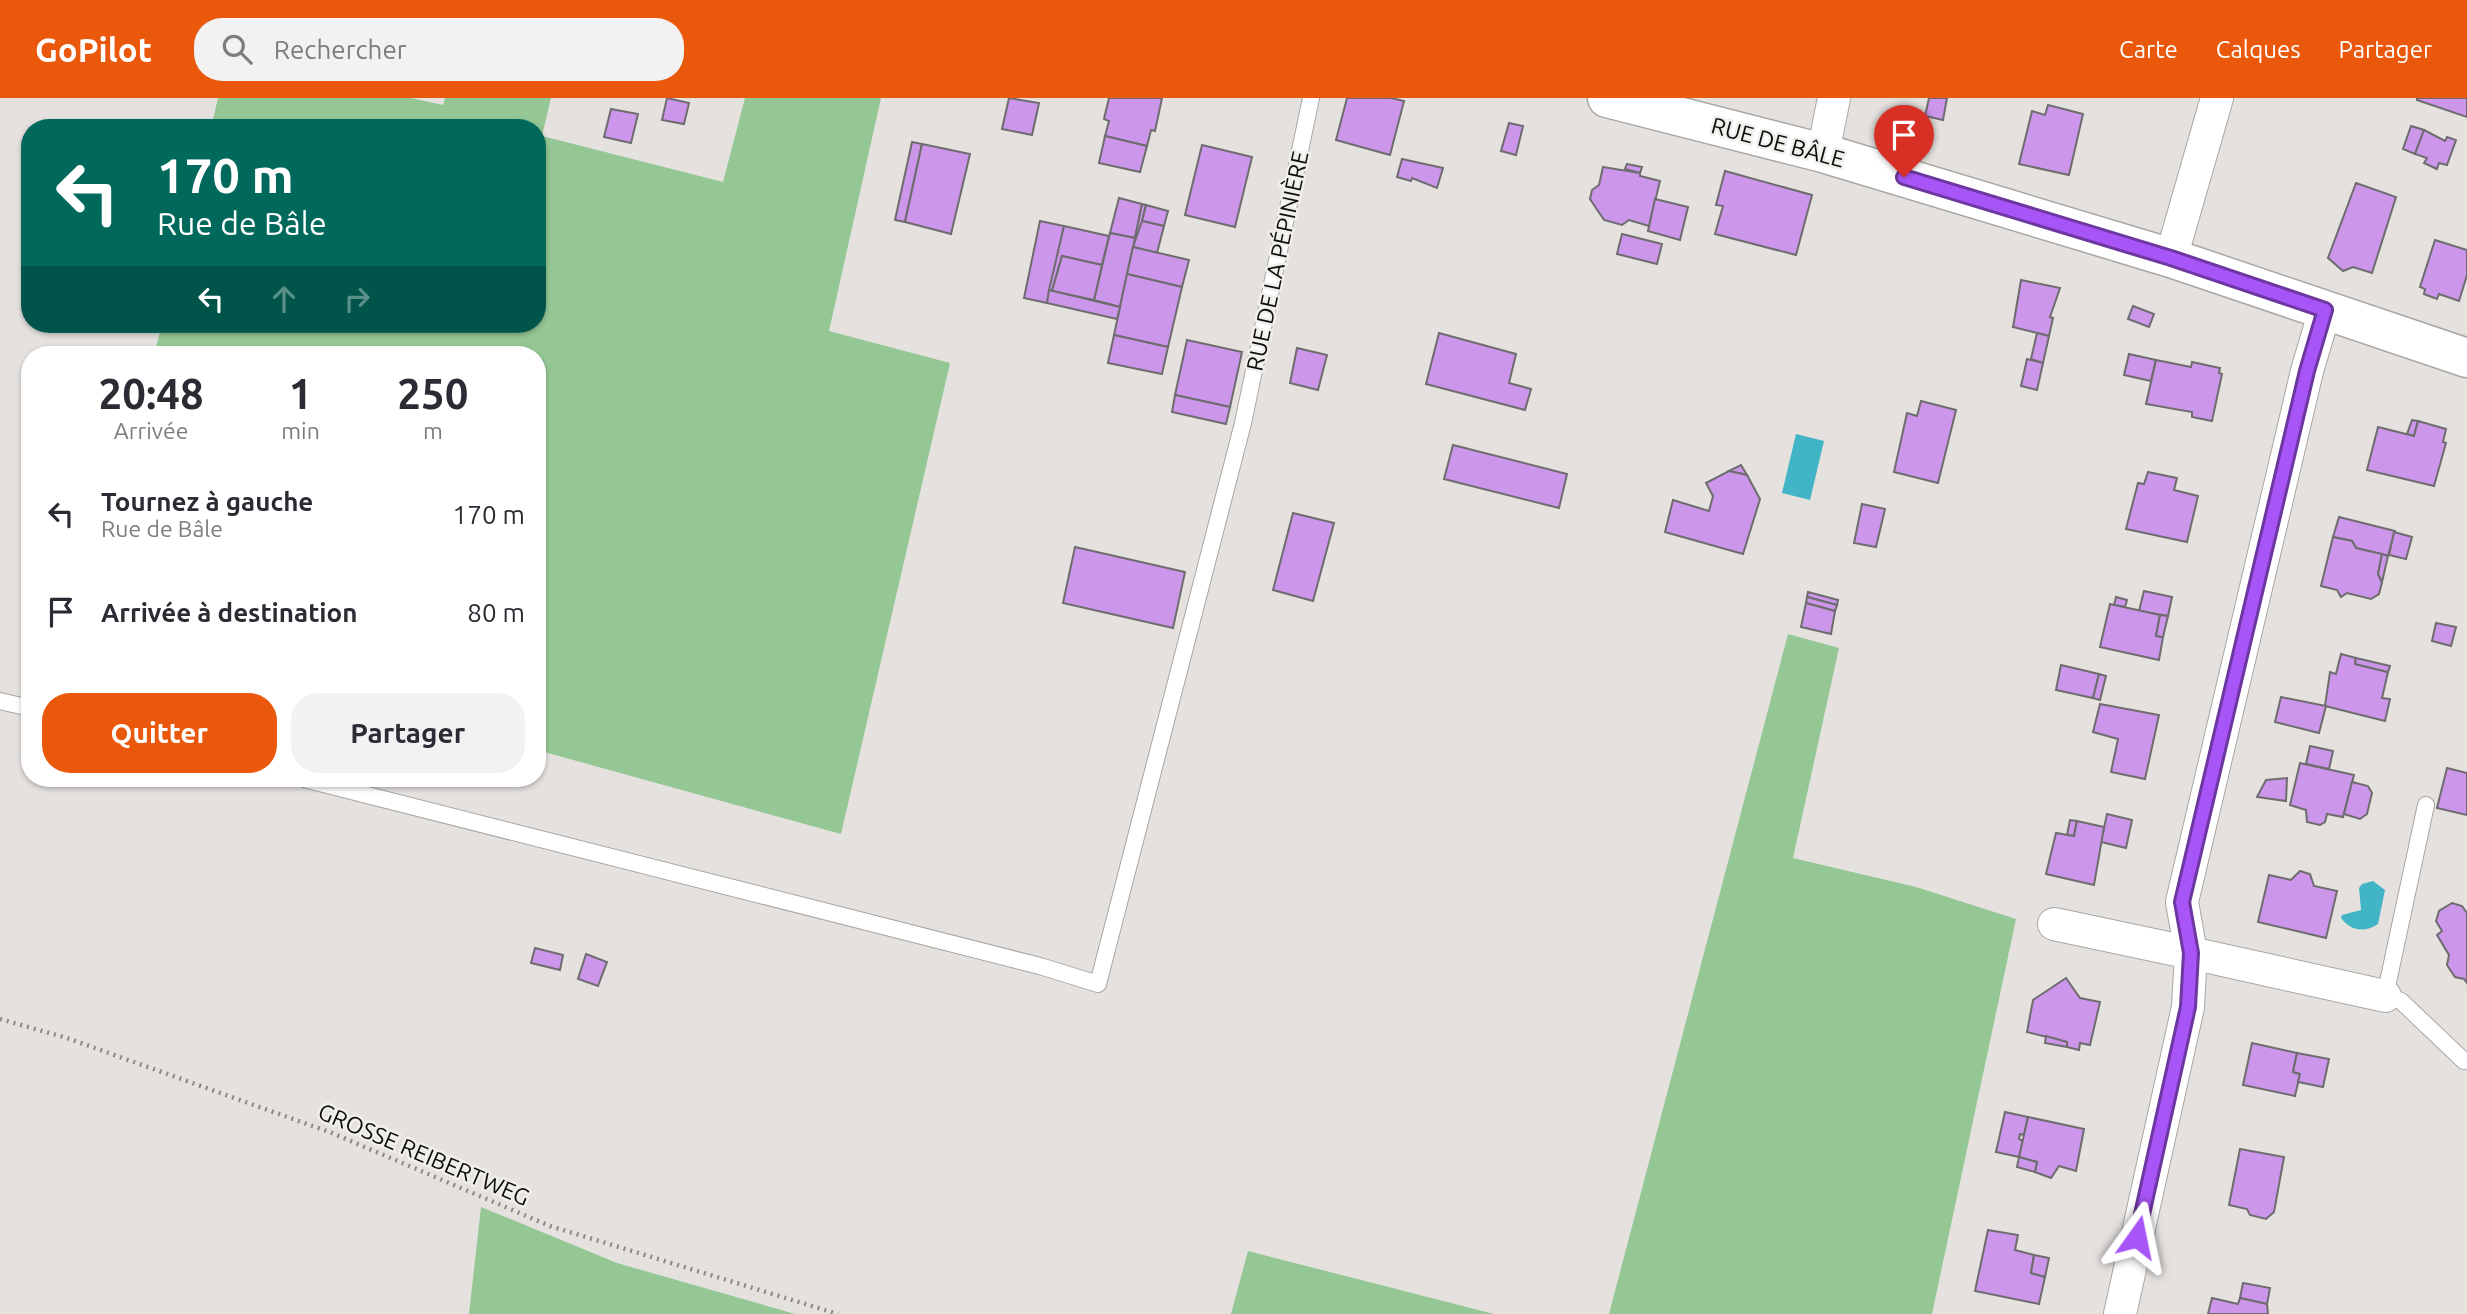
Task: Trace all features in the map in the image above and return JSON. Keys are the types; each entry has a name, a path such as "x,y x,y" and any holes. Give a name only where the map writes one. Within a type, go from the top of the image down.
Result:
{"street":[{"name":"RUE DE BÂLE","path":"1607,98 1823,153 2171,258 2467,358"},
{"path":"1823,153 1834,98"},
{"path":"2171,258 2217,98"},
{"path":"2120,1314 2188,1007 2191,953 2182,902 2307,371 2325,310"},
{"path":"2054,924 2385,996"}],"lane":[{"name":"RUE DE LA PÉPINIÈRE","path":"335,787 1040,966 1098,984 1243,423 1311,98"},
{"path":"0,701 21,707"},
{"path":"2426,805 2385,996 2401,1001 2464,1061"}],"path":[{"name":"GROSSE REIBERTWEG","path":"0,1019 67,1038 332,1133 550,1226 838,1314"},
{"path":"811,1314 812,1307"}],"green space":[{"path":"218,98 411,98 443,105 445,98 551,98 546,119 213,119"},
{"path":"745,98 881,98 829,331 950,363 841,834 546,752 546,346 156,346 160,333 546,333 546,137 723,182"},
{"path":"1788,634 1839,648 1793,858 1916,887 2016,919 1932,1314 1609,1314"},
{"path":"481,1207 617,1263 795,1314 469,1314"},
{"path":"1248,1251 1494,1314 1231,1314"}],"water":[{"path":"1796,434 1824,441 1810,500 1782,493"},
{"path":"2373,881 2385,890 2378,924 2368,929 2353,928 2341,918 2342,915 2361,910 2359,888 2362,884"}],"building":[{"path":"667,98 689,103 684,124 662,120"},
{"path":"1009,98 1039,103 1032,135 1002,129"},
{"path":"1109,98 1162,98 1155,131 1151,130 1147,146 1105,136 1109,121 1104,119"},
{"path":"1347,98 1391,98 1404,101 1390,155 1336,140"},
{"path":"1929,98 1947,98 1943,120 1925,116"},
{"path":"2467,98 2467,117 2417,100"},
{"path":"2048,105 2083,114 2069,175 2019,164 2032,111 2045,115"},
{"path":"611,109 638,114 631,143 604,137"},
{"path":"1509,123 1523,126 1516,155 1501,151"},
{"path":"2411,126 2424,130 2415,154 2403,149"},
{"path":"2424,130 2445,141 2447,137 2456,140 2447,165 2439,163 2437,169 2424,163 2427,158 2415,154"},
{"path":"1105,136 1147,146 1140,172 1099,163"},
{"path":"912,142 922,144 905,222 895,220"},
{"path":"922,144 970,154 951,234 905,222"},
{"path":"1202,145 1252,157 1235,227 1185,215"},
{"path":"1402,159 1443,168 1437,188 1412,178 1411,181 1397,177"},
{"path":"1627,164 1642,167 1640,173 1625,169"},
{"path":"1603,167 1640,173 1640,176 1660,181 1649,226 1629,220 1622,225 1604,220 1590,199 1592,190 1599,185"},
{"path":"1725,171 1812,195 1796,255 1715,234 1723,206 1716,205"},
{"path":"2356,183 2396,197 2372,273 2353,267 2343,271 2328,258"},
{"path":"1119,198 1142,204 1135,238 1110,233"},
{"path":"1655,199 1688,207 1680,240 1648,231"},
{"path":"1142,204 1146,205 1138,239 1135,238"},
{"path":"1146,205 1168,211 1164,226 1142,221"},
{"path":"1040,221 1064,226 1047,303 1024,298"},
{"path":"1142,221 1164,226 1157,253 1133,247"},
{"path":"1064,226 1109,236 1102,265 1062,256 1052,291 1049,290"},
{"path":"1110,233 1135,238 1120,307 1094,300"},
{"path":"1622,234 1662,244 1657,264 1617,254"},
{"path":"2435,240 2467,250 2467,275 2459,301 2439,294 2437,299 2424,294 2425,289 2420,287"},
{"path":"1133,247 1189,260 1182,287 1127,274"},
{"path":"1062,256 1102,265 1094,300 1052,291"},
{"path":"1127,274 1182,287 1168,347 1114,335"},
{"path":"2021,280 2060,288 2050,317 2053,318 2049,336 2013,327"},
{"path":"1049,290 1120,307 1117,319 1047,303"},
{"path":"2133,306 2154,314 2149,327 2128,319"},
{"path":"1439,333 1516,354 1509,383 1531,389 1525,410 1426,384"},
{"path":"2037,333 2049,336 2043,363 2031,359"},
{"path":"1114,335 1168,347 1162,374 1108,363"},
{"path":"1187,340 1242,352 1230,407 1175,395"},
{"path":"1297,348 1327,355 1318,390 1290,383"},
{"path":"2129,354 2156,360 2151,381 2124,375"},
{"path":"2027,359 2043,363 2037,390 2021,386"},
{"path":"2156,360 2191,367 2192,362 2220,368 2219,373 2222,374 2212,421 2192,417 2192,412 2146,404"},
{"path":"1175,395 1230,407 1226,424 1172,412"},
{"path":"1921,401 1956,410 1938,483 1894,472 1907,413 1917,416"},
{"path":"2412,420 2418,421 2414,436 2407,434"},
{"path":"2418,421 2446,429 2443,442 2446,443 2434,486 2367,470 2378,427 2414,436"},
{"path":"1453,445 1567,474 1559,508 1444,479"},
{"path":"1741,465 1747,475 1729,471"},
{"path":"1729,471 1747,475 1760,499 1743,554 1665,532 1673,500 1709,511 1713,496 1706,483"},
{"path":"2148,472 2177,478 2174,490 2198,496 2187,542 2126,529 2138,483 2144,484"},
{"path":"1862,504 1885,509 1876,547 1854,543"},
{"path":"1293,513 1334,523 1313,601 1273,590"},
{"path":"2339,517 2395,531 2388,556 2356,548 2352,541 2333,537"},
{"path":"2394,532 2412,537 2406,559 2389,555"},
{"path":"2333,537 2352,541 2356,548 2382,554 2378,574 2382,582 2379,594 2371,599 2347,593 2341,597 2337,590 2321,586"},
{"path":"1075,547 1185,572 1173,628 1063,603"},
{"path":"2382,554 2388,556 2382,582 2378,574"},
{"path":"2144,591 2172,597 2168,616 2139,611"},
{"path":"1808,592 1838,600 1837,605 1807,597"},
{"path":"1807,597 1837,605 1835,611 1806,603"},
{"path":"2116,597 2127,600 2125,607 2114,605"},
{"path":"1806,603 1835,611 1831,634 1801,627"},
{"path":"2110,604 2160,615 2156,636 2163,637 2159,660 2100,647"},
{"path":"2160,615 2168,616 2163,637 2156,636"},
{"path":"2436,623 2456,627 2451,646 2432,641"},
{"path":"2341,654 2356,658 2355,664 2388,672 2382,698 2390,699 2385,721 2325,706 2330,672 2336,674"},
{"path":"2356,658 2390,666 2388,672 2355,664"},
{"path":"2061,665 2099,674 2093,698 2056,690"},
{"path":"2099,674 2106,676 2100,700 2093,698"},
{"path":"2281,697 2326,706 2319,733 2275,722"},
{"path":"2100,704 2159,715 2145,779 2111,772 2118,739 2093,732"},
{"path":"2310,746 2333,751 2329,769 2306,764"},
{"path":"2300,763 2354,775 2343,817 2327,814 2325,822 2320,825 2307,822 2306,810 2290,805"},
{"path":"2447,768 2467,773 2467,815 2437,808"},
{"path":"2287,778 2286,801 2257,797 2266,780"},
{"path":"2352,782 2368,786 2372,793 2367,814 2360,819 2344,814"},
{"path":"2107,814 2132,820 2126,848 2101,842"},
{"path":"2070,820 2077,821 2074,836 2067,835"},
{"path":"2077,821 2104,827 2094,885 2046,874 2056,833 2074,836"},
{"path":"2300,871 2310,874 2314,886 2337,891 2326,938 2258,922 2269,875 2291,880"},
{"path":"2452,903 2462,906 2467,913 2467,983 2464,979 2455,977 2447,965 2449,955 2437,935 2442,931 2436,921 2439,911"},
{"path":"535,948 563,955 560,970 531,963"},
{"path":"586,954 607,962 598,986 578,979"},
{"path":"2066,978 2080,998 2100,1002 2090,1045 2080,1043 2079,1050 2067,1047 2067,1042 2027,1032 2033,1000"},
{"path":"2046,1036 2067,1042 2067,1047 2045,1043"},
{"path":"2252,1043 2297,1053 2293,1072 2300,1074 2295,1096 2243,1085"},
{"path":"2297,1053 2329,1059 2323,1087 2298,1082 2300,1074 2293,1072"},
{"path":"2005,1112 2028,1117 2024,1135 2020,1134 2019,1139 2023,1141 2019,1157 1996,1152"},
{"path":"2028,1117 2084,1129 2076,1171 2059,1166 2051,1178 2035,1172 2037,1162 2019,1157"},
{"path":"2240,1149 2284,1157 2274,1212 2266,1219 2250,1215 2247,1209 2229,1205"},
{"path":"2019,1157 2037,1162 2035,1172 2017,1167"},
{"path":"1988,1230 2018,1235 2015,1250 2034,1255 2031,1273 2045,1277 2039,1304 1975,1291"},
{"path":"2034,1255 2049,1258 2045,1277 2031,1273"},
{"path":"2243,1283 2270,1288 2267,1304 2240,1298"},
{"path":"2212,1298 2238,1304 2240,1298 2267,1304 2268,1314 2208,1314"}],"route":[{"path":"1904,177 2171,258 2325,310 2307,371 2182,902 2191,953 2188,1007 2137,1237"}]}
